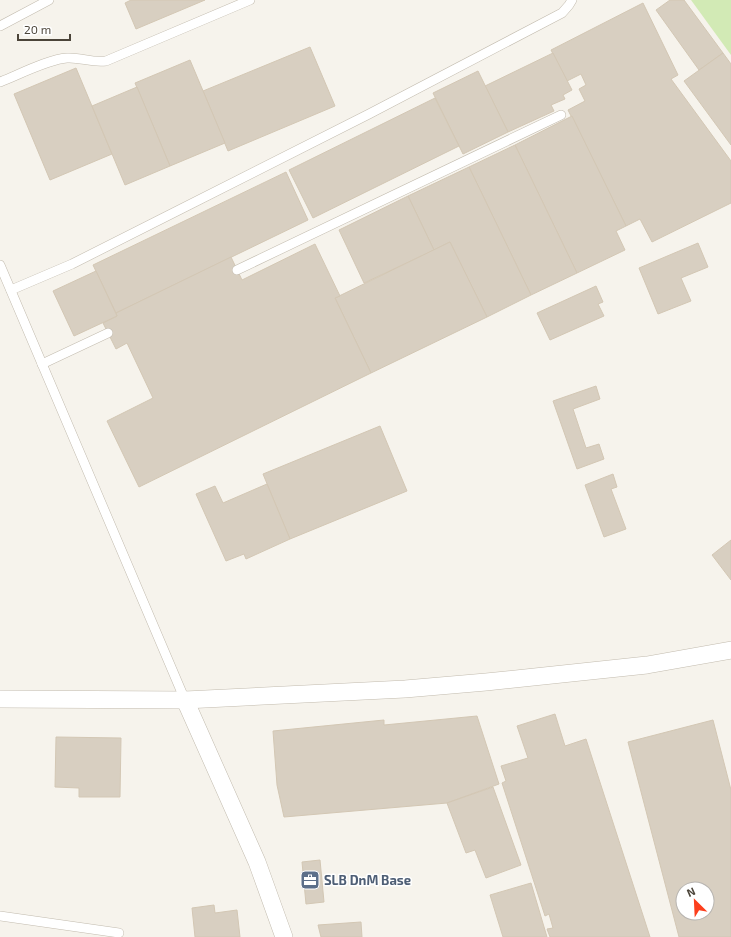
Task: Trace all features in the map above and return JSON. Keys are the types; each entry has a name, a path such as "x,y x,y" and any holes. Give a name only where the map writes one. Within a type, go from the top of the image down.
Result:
{"street":[{"path":"0,699 186,700 405,689 647,665 731,650"},
{"path":"186,700 258,862 284,937"}],"lane":[{"path":"0,26 49,0"},
{"path":"0,82 53,61 66,58 97,62 106,61 250,0"},
{"path":"11,290 72,264 369,114 562,13 572,0"},
{"path":"237,270 561,115"},
{"path":"0,265 186,700"},
{"path":"42,364 108,333"},
{"path":"0,916 119,933"}],"green space":[{"path":"691,0 731,0 731,55"}],"building":[{"path":"131,0 205,0 136,29 125,3"},
{"path":"670,0 684,0 723,53 699,70 656,10"},
{"path":"643,3 678,75 671,79 731,161 731,203 652,242 640,219 626,226 568,110 585,101 579,89 586,85 581,74 567,81 551,50"},
{"path":"310,47 335,106 228,151 203,91"},
{"path":"553,53 572,90 563,95 565,99 551,105 554,111 508,132 485,86"},
{"path":"723,53 731,64 731,145 684,81"},
{"path":"190,60 225,143 170,166 135,83"},
{"path":"76,68 112,154 50,180 14,94"},
{"path":"478,71 508,132 463,154 433,93"},
{"path":"137,87 170,166 125,185 92,106"},
{"path":"435,98 459,146 313,218 289,170"},
{"path":"572,116 626,226 616,231 625,250 577,273 515,145"},
{"path":"515,145 577,273 531,295 469,167"},
{"path":"469,167 531,295 487,317 450,242 434,250 408,196"},
{"path":"286,172 308,220 116,313 93,265"},
{"path":"408,196 434,250 364,283 339,230"},
{"path":"450,242 487,317 371,373 335,298"},
{"path":"698,243 708,267 681,278 691,301 658,314 639,268"},
{"path":"315,244 340,296 335,298 371,373 139,487 107,421 153,398 127,343 116,349 103,323 117,316 116,313 231,257 242,280"},
{"path":"96,271 117,316 74,336 53,291"},
{"path":"596,286 603,302 598,304 604,316 550,340 537,313"},
{"path":"596,386 600,399 573,409 586,448 599,444 604,459 577,469 553,401"},
{"path":"380,426 407,491 290,539 263,474"},
{"path":"613,474 617,487 611,489 626,529 604,537 585,485"},
{"path":"267,484 290,539 246,559 244,554 226,561 196,494 215,486 223,503"},
{"path":"731,540 731,580 712,555"},
{"path":"555,714 565,746 586,739 650,937 550,937 547,929 553,928 549,914 545,916 502,783 506,781 501,766 528,758 517,726"},
{"path":"477,716 499,784 447,803 284,817 277,785 273,731 384,720 384,725"},
{"path":"713,720 731,790 731,937 679,937 628,742"},
{"path":"56,737 121,738 120,797 79,797 79,788 55,787"},
{"path":"493,787 521,865 486,878 475,850 466,853 447,803"},
{"path":"320,860 324,902 306,904 302,862"},
{"path":"531,883 547,937 503,937 490,895"},
{"path":"214,905 215,913 237,910 240,937 195,937 192,908"},
{"path":"361,922 362,937 321,937 318,925"}],"place":[{"name":"SLB DnM Base","path":"310,880"}]}
